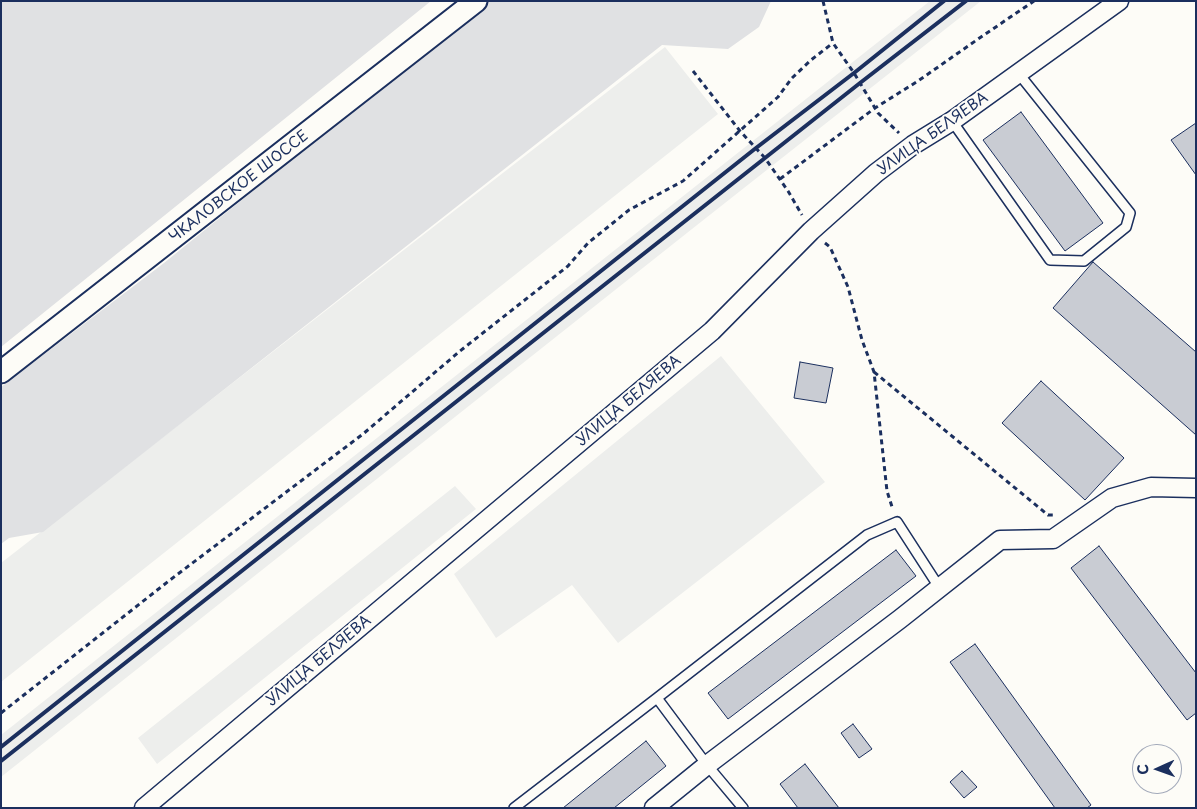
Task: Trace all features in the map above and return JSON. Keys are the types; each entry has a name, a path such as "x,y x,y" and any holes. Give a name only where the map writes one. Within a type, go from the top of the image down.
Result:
{"street":[{"name":"ЧКАЛОВСКОЕ ШОССЕ","path":"1,372 476,1"},
{"name":"УЛИЦА БЕЛЯЕВА","path":"144,808 712,331 811,231 876,173 1119,1"},
{"path":"654,808 707,765 1000,540 1053,539 1112,498 1151,487 1196,488"}],"lane":[{"path":"952,121 1050,260 1084,261 1126,228 1130,213 1018,74"},
{"path":"514,808 867,535 896,522 939,587"},
{"path":"657,698 707,765 743,808"}],"path":[{"path":"823,1 833,43 857,78 874,108 913,145"},
{"path":"780,179 874,108 918,82 1034,1"},
{"path":"1,713 170,580 363,434 460,351 568,266 588,243 629,210 683,181 778,96 792,78 811,60 833,43"},
{"path":"693,72 765,158 811,231 830,247 848,287 862,340 874,372 887,491 896,522"},
{"path":"874,372 1048,515 1083,518"}],"shaded area":[{"path":"1,1 431,1 1,347"},
{"path":"487,1 771,1 759,27 728,49 662,45 43,532 9,538 1,544 1,387 164,263"},
{"path":"930,1 981,1 1,777 1,735"},
{"path":"665,47 718,114 1,682 1,563"},
{"path":"721,356 825,482 618,643 572,585 496,638 454,574"},
{"path":"455,486 476,509 157,764 138,738"}],"building":[{"path":"1021,112 1103,223 1065,251 983,140"},
{"path":"1196,123 1196,175 1171,140"},
{"path":"1093,262 1196,352 1196,435 1053,308"},
{"path":"800,362 833,368 826,403 794,398"},
{"path":"1041,381 1124,458 1085,500 1002,423"},
{"path":"1099,546 1196,673 1196,713 1187,720 1071,568"},
{"path":"896,550 916,576 728,719 708,693"},
{"path":"975,644 1091,805 1087,808 1055,808 950,662"},
{"path":"853,724 872,749 859,758 841,733"},
{"path":"646,741 666,766 614,808 563,808"},
{"path":"805,764 839,808 798,808 780,784"},
{"path":"962,771 977,787 964,798 950,782"}],"railway":[{"path":"1,747 944,1"},
{"path":"1,761 966,1"}]}
